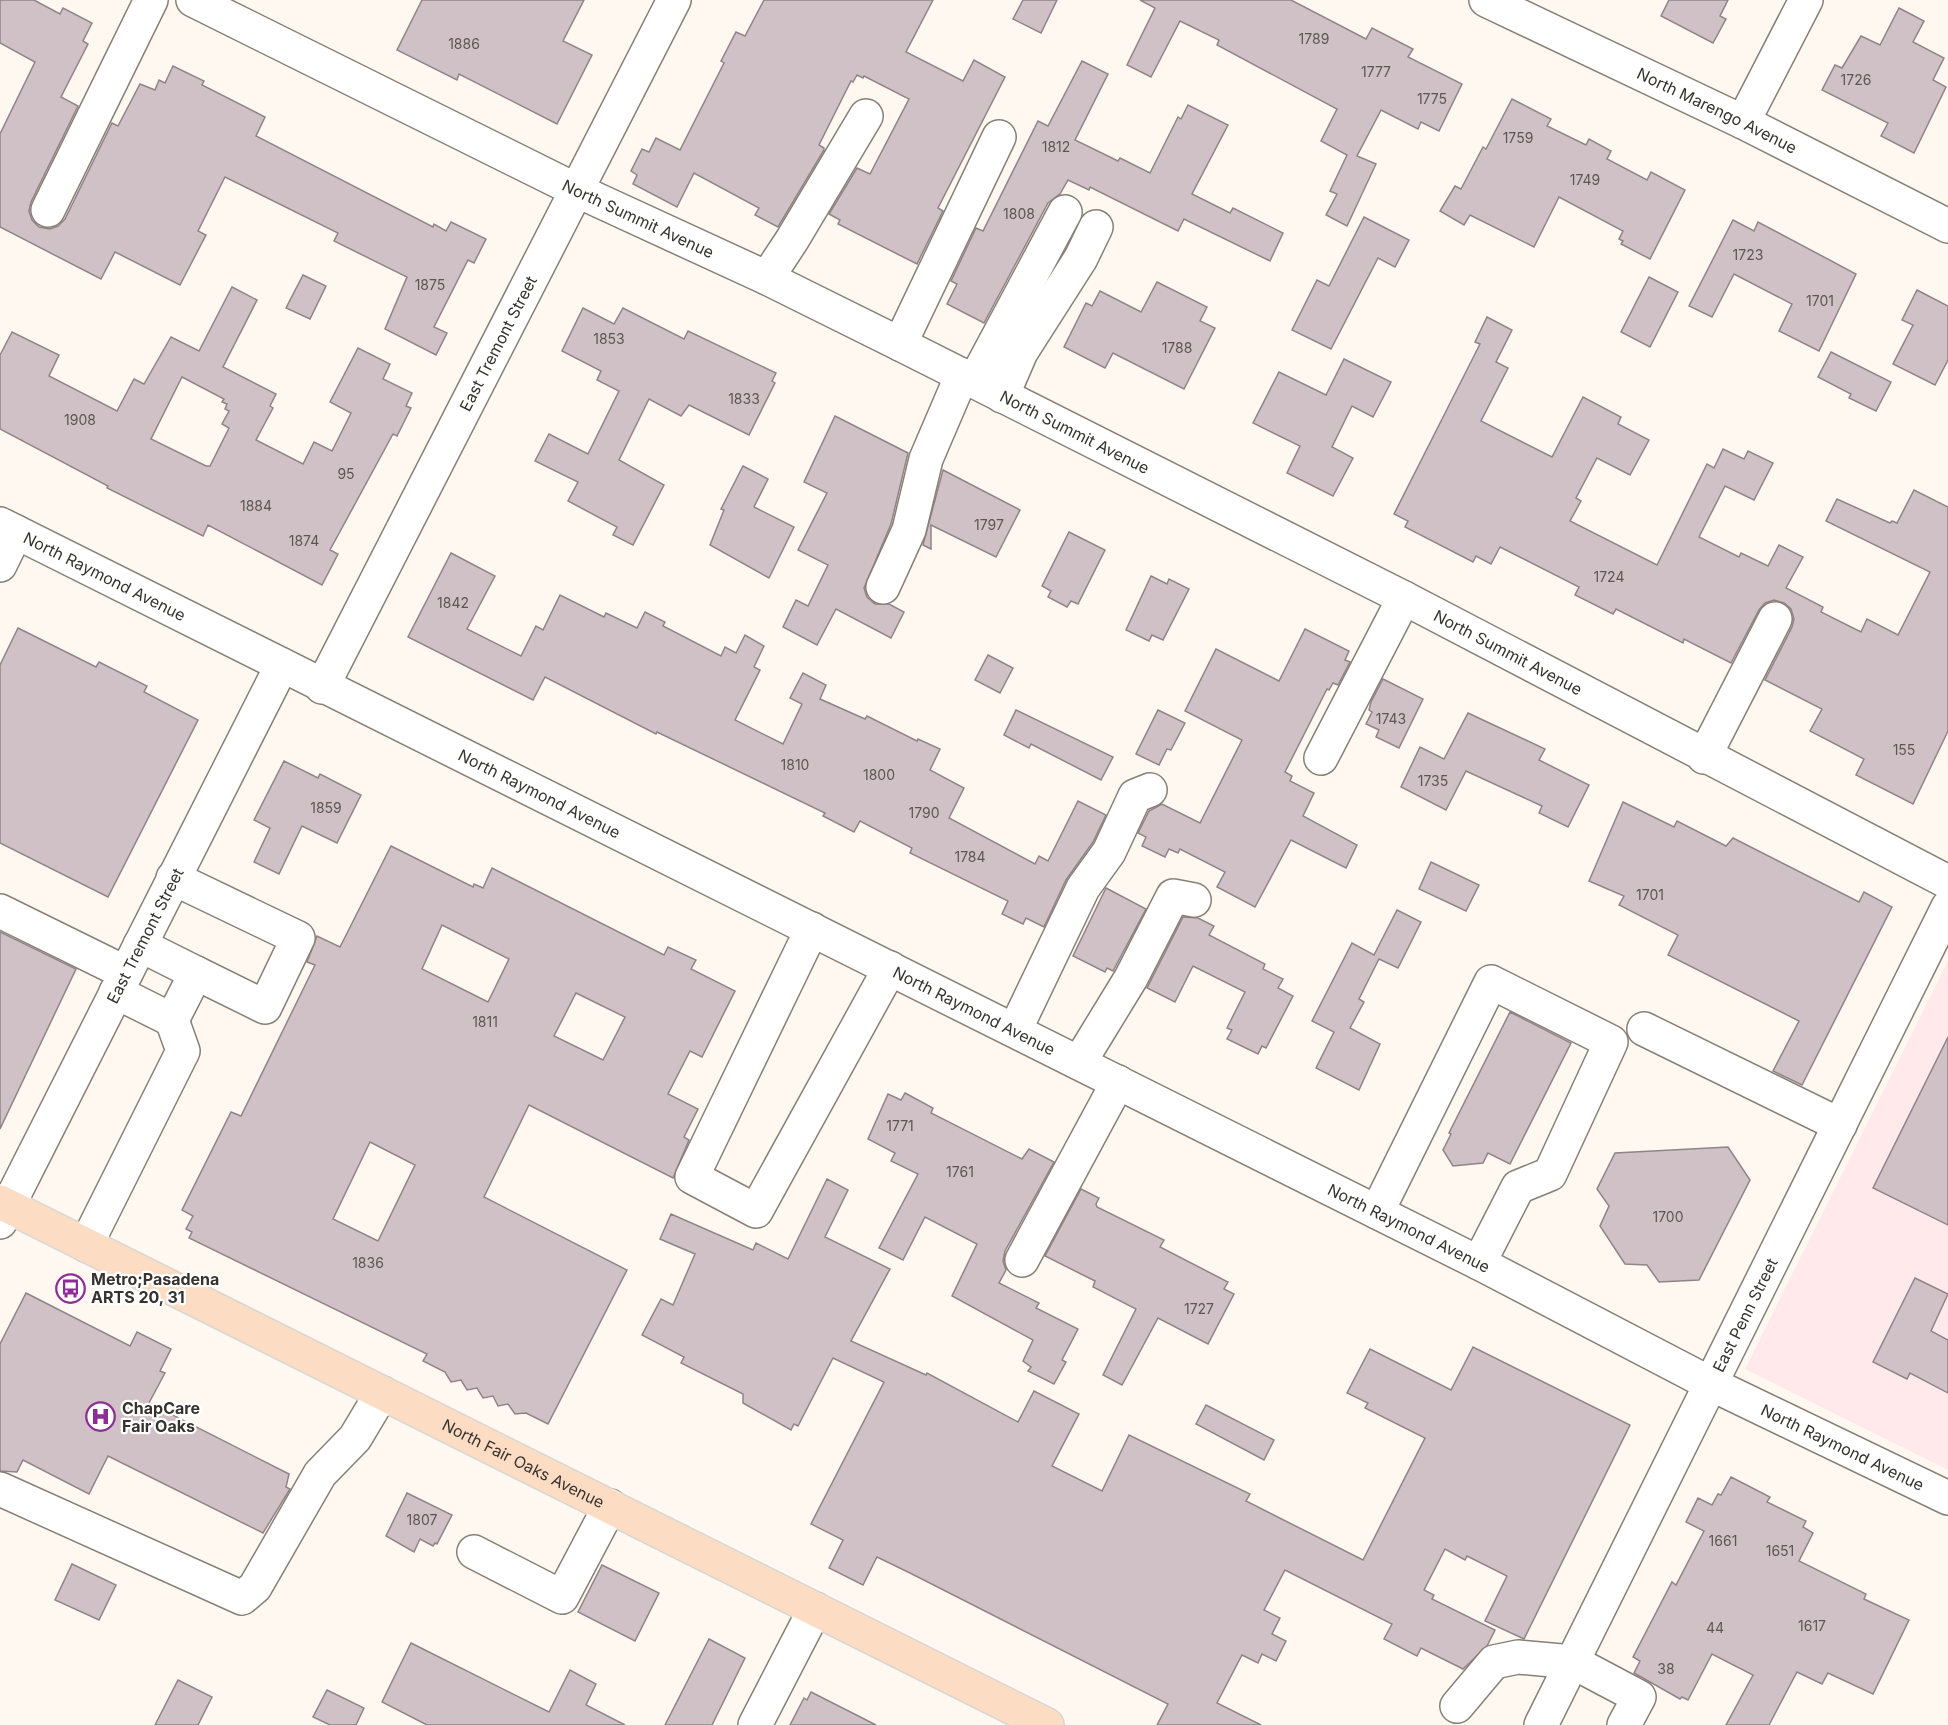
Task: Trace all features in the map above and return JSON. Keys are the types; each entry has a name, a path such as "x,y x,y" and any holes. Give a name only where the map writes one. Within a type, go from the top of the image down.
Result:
{"main road":[{"name":"North Fair Oaks Avenue","path":"2,1210 86,1245 1047,1725"}],"street":[{"path":"48,210 151,0"},
{"name":"East Tremont Street","path":"322,687 674,0"},
{"name":"North Marengo Avenue","path":"1486,0 1946,221"},
{"path":"1743,122 1806,0"},
{"name":"North Summit Avenue","path":"201,2 578,191 767,278 900,344 1404,598 1704,757 1948,882"},
{"path":"767,278 866,116"},
{"path":"900,344 999,137"},
{"path":"883,587 909,530 926,459 979,384 1065,212"},
{"path":"979,384 1022,352 1081,258 1096,227"},
{"path":"0,565 8,528"},
{"name":"North Raymond Avenue","path":"8,528 322,687 1479,1263 1711,1384 1948,1498"},
{"path":"1322,758 1404,598"},
{"path":"1704,757 1775,619"},
{"name":"East Tremont Street","path":"2,1210 282,665"},
{"path":"1015,1030 1083,888 1109,852 1135,796 1150,790"},
{"path":"0,911 127,970 196,973 265,1006 298,938 173,878"},
{"path":"1079,1063 1131,978 1173,896 1194,900"},
{"name":"East Penn Street","path":"1541,1725 1948,907"},
{"path":"812,929 692,1178 756,1211 890,968"},
{"path":"86,1245 183,1051 172,1020 127,970"},
{"path":"172,1020 196,973"},
{"path":"1377,1212 1491,982 1611,1042 1550,1174 1518,1187 1479,1263"},
{"path":"1644,1029 1840,1125"},
{"path":"1022,1260 1118,1082"},
{"path":"0,1489 242,1598 255,1587 320,1474 355,1438 382,1393"},
{"path":"474,1552 562,1597 610,1506"},
{"path":"756,1725 815,1609"},
{"path":"1456,1706 1494,1662 1518,1657 1573,1662 1639,1697 1624,1725"}],"shaded area":[{"path":"1948,961 1948,1470 1745,1369"}],"building":[{"path":"0,0 34,0 60,14 63,8 92,23 83,41 88,44 61,97 78,106 31,202 29,211 32,220 39,227 50,229 58,226 65,219 112,123 118,126 140,84 155,90 159,80 165,83 173,66 204,81 202,85 265,117 256,136 433,227 434,224 446,231 451,222 486,239 474,263 468,260 434,327 447,333 436,355 385,329 407,277 334,241 338,233 225,177 198,231 206,235 180,285 115,252 101,279 0,227 0,134 35,62 0,43"},
{"path":"422,0 584,0 563,41 592,55 557,124 459,74 457,80 397,50"},
{"path":"764,0 933,0 906,52 963,81 974,60 1005,77 938,208 943,211 917,264 838,224 840,220 829,214 857,168 870,174 909,99 864,76 863,78 857,75 853,82 851,81 819,145 824,150 778,227 755,215 759,208 694,173 677,207 633,184 637,175 631,171 642,149 649,152 656,138 680,150 724,63 721,61 736,32 745,36"},
{"path":"1023,0 1057,0 1041,33 1013,19"},
{"path":"1140,0 1291,0 1366,39 1372,28 1413,49 1408,57 1462,84 1439,131 1421,122 1418,129 1381,110 1357,156 1376,164 1347,226 1326,215 1337,194 1330,191 1347,155 1321,141 1337,109 1217,45 1219,40 1180,21 1151,77 1127,65 1155,8"},
{"path":"1669,0 1728,0 1720,16 1726,19 1713,43 1661,16"},
{"path":"1899,8 1924,21 1913,42 1944,58 1933,80 1946,87 1914,153 1881,136 1888,123 1822,90 1835,65 1842,68 1861,36 1880,45"},
{"path":"1082,61 1108,74 1075,140 1118,161 1120,158 1150,173 1178,117 1181,119 1188,105 1228,125 1192,194 1230,213 1233,208 1283,233 1270,261 1184,219 1178,231 1090,187 1089,190 1068,180 1060,194 1048,203 984,323 947,304 957,284 951,281 976,228 983,231 1038,121 1048,126"},
{"path":"1512,99 1551,119 1547,126 1586,145 1589,139 1611,151 1607,159 1647,180 1651,172 1685,190 1650,259 1621,244 1623,241 1619,239 1623,231 1559,197 1534,247 1470,215 1464,225 1440,211 1455,186 1461,189 1483,147 1486,149"},
{"path":"1364,217 1409,240 1395,267 1378,258 1331,349 1292,330 1317,280 1329,286"},
{"path":"1733,220 1754,231 1758,222 1856,274 1819,351 1779,331 1792,304 1734,274 1712,317 1689,306"},
{"path":"303,275 326,286 310,319 286,308"},
{"path":"1649,277 1678,292 1650,347 1621,332"},
{"path":"1157,282 1207,307 1200,321 1215,328 1184,389 1113,353 1105,368 1064,347 1086,303 1092,306 1100,291 1141,312"},
{"path":"232,287 257,300 223,367 276,394 270,406 273,408 256,440 303,464 314,442 332,451 351,413 330,402 358,348 390,364 383,379 412,393 406,406 411,408 397,436 393,434 330,550 338,554 322,585 208,525 203,536 107,488 108,486 0,429 0,355 12,332 59,355 49,376 117,411 134,379 144,384 171,337 199,351","holes":["182,377 224,399 222,402 227,404 225,409 229,411 222,424 229,428 210,466 151,439"]},
{"path":"1917,290 1948,306 1948,360 1935,385 1893,364 1913,325 1902,320"},
{"path":"583,308 614,324 623,308 684,339 688,331 776,373 772,381 775,383 749,435 689,405 681,416 649,399 619,460 664,485 633,545 613,535 617,527 568,501 578,482 535,461 549,434 588,454 619,391 597,380 601,371 562,351"},
{"path":"1487,317 1512,330 1496,362 1508,368 1481,421 1552,457 1583,397 1621,417 1618,424 1649,440 1630,475 1597,458 1576,498 1581,501 1570,521 1657,565 1707,464 1714,468 1723,449 1744,459 1748,451 1773,463 1754,500 1725,486 1699,537 1739,557 1741,553 1768,566 1779,545 1803,557 1786,588 1823,607 1821,612 1861,632 1867,619 1898,635 1930,572 1826,521 1837,499 1890,523 1892,521 1897,523 1914,490 1948,507 1948,731 1913,804 1856,775 1864,759 1810,731 1822,709 1765,680 1794,619 1791,609 1784,603 1774,600 1765,603 1731,663 1684,639 1683,643 1616,609 1613,614 1575,595 1579,587 1500,547 1491,564 1476,556 1473,562 1405,527 1408,521 1394,514 1480,344 1475,342"},
{"path":"1831,352 1891,382 1876,411 1849,398 1851,394 1818,377"},
{"path":"1344,359 1391,382 1373,417 1352,406 1332,447 1353,458 1333,496 1287,473 1300,446 1253,423 1279,372 1326,395"},
{"path":"835,416 908,453 891,524 864,588 867,597 875,604 889,604 904,612 891,638 836,609 817,645 783,627 796,600 808,606 828,565 798,550 827,493 804,482"},
{"path":"743,466 768,479 754,507 794,527 769,578 710,545 724,510 721,509"},
{"path":"943,470 1020,510 996,557 931,525 931,549 923,545"},
{"path":"1069,532 1105,550 1078,604 1071,601 1067,607 1048,597 1051,591 1042,586"},
{"path":"451,553 495,576 467,629 521,656 536,626 543,630 560,595 604,617 606,613 637,628 645,612 665,622 663,626 721,656 725,647 736,653 745,635 764,646 754,667 760,670 735,720 783,744 802,704 790,698 803,673 826,685 820,699 865,719 867,716 917,741 918,739 940,749 930,770 964,788 949,818 1035,864 1039,856 1048,861 1078,801 1106,815 1093,842 1066,880 1044,927 1026,918 1023,924 1002,914 1008,901 910,853 912,848 860,821 854,832 823,816 825,813 657,732 656,734 545,677 533,700 408,637"},
{"path":"1151,576 1167,584 1169,579 1189,589 1163,640 1152,635 1149,641 1126,630"},
{"path":"18,628 96,667 99,662 147,686 144,692 198,720 108,897 0,843 0,665"},
{"path":"1305,629 1349,651 1345,660 1350,662 1338,685 1333,683 1329,690 1327,689 1285,772 1292,776 1290,781 1314,793 1303,816 1357,845 1346,868 1291,840 1255,907 1217,887 1225,872 1180,849 1178,853 1169,849 1165,857 1142,846 1146,837 1138,833 1149,811 1162,804 1200,823 1242,740 1185,711 1216,649 1279,681"},
{"path":"988,655 1013,668 1000,693 975,680"},
{"path":"1383,679 1423,699 1399,748 1376,737 1379,730 1366,724 1372,712 1369,710 1371,702"},
{"path":"1016,710 1113,757 1101,780 1031,744 1029,748 1004,735"},
{"path":"1158,710 1185,723 1171,750 1167,749 1159,765 1136,754"},
{"path":"1468,713 1545,749 1539,760 1589,785 1568,827 1539,813 1542,806 1466,771 1446,810 1401,787 1420,747 1444,759"},
{"path":"284,761 318,778 320,774 361,795 337,843 302,826 279,874 254,862 270,828 254,820"},
{"path":"1623,802 1674,827 1677,821 1726,846 1733,838 1859,902 1864,892 1892,907 1802,1085 1773,1071 1799,1021 1668,955 1678,935 1619,905 1624,896 1589,881"},
{"path":"391,846 473,887 474,884 483,888 492,868 664,955 668,947 696,960 691,969 735,991 702,1057 690,1051 668,1094 698,1109 684,1137 689,1140 673,1178 529,1105 484,1197 627,1270 548,1424 526,1413 515,1414 508,1404 498,1406 493,1396 483,1398 477,1388 467,1390 461,1380 451,1382 445,1372 423,1361 427,1354 189,1238 192,1232 186,1229 193,1216 182,1210 231,1112 241,1116 315,965 307,962 317,936 340,947","holes":["442,925 509,959 488,1002 422,969","576,993 625,1017 603,1060 554,1036","370,1142 415,1165 378,1241 333,1219"]},
{"path":"1431,862 1479,885 1466,911 1419,889"},
{"path":"1106,888 1146,909 1113,971 1107,968 1105,972 1073,956"},
{"path":"1397,910 1421,922 1398,968 1379,959 1359,999 1364,1002 1350,1028 1380,1044 1359,1090 1316,1068 1334,1032 1312,1021 1352,943 1374,955"},
{"path":"1183,917 1198,918 1214,926 1209,935 1265,964 1263,969 1283,979 1278,988 1293,996 1266,1048 1262,1046 1258,1054 1227,1039 1232,1030 1227,1028 1245,992 1193,966 1175,1002 1147,988"},
{"path":"0,932 76,969 0,1129"},
{"path":"1510,1012 1571,1043 1510,1164 1488,1153 1483,1163 1453,1166 1443,1150 1451,1134 1449,1133"},
{"path":"1948,1037 1948,1225 1873,1188"},
{"path":"905,1093 933,1108 931,1113 1022,1159 1029,1149 1054,1162 1005,1251 1003,1261 1006,1270 999,1283 1039,1303 1036,1308 1078,1329 1062,1360 1066,1362 1054,1384 1028,1371 1031,1367 1023,1361 1033,1340 952,1296 977,1244 925,1217 903,1260 879,1248 918,1174 891,1161 895,1153 868,1139 888,1094 901,1100"},
{"path":"1728,1147 1750,1180 1699,1280 1659,1282 1647,1265 1625,1264 1600,1226 1609,1206 1597,1189 1615,1153"},
{"path":"827,1179 848,1190 825,1237 890,1269 851,1341 926,1375 927,1373 1018,1422 1034,1391 1079,1414 1052,1466 1102,1491 1129,1435 1250,1494 1246,1501 1363,1560 1425,1438 1365,1408 1368,1403 1347,1393 1370,1349 1451,1390 1473,1347 1630,1425 1524,1639 1485,1621 1507,1576 1467,1556 1465,1560 1445,1549 1424,1590 1434,1595 1432,1599 1495,1630 1487,1646 1463,1669 1421,1648 1417,1656 1384,1639 1392,1624 1285,1570 1264,1610 1280,1618 1272,1634 1286,1641 1276,1661 1262,1654 1258,1663 1242,1655 1217,1703 1261,1725 1157,1725 1168,1704 877,1557 863,1585 829,1568 843,1540 811,1524 884,1382 833,1358 798,1426 794,1424 791,1430 743,1403 743,1394 681,1363 684,1357 642,1335 661,1299 673,1305 695,1254 660,1239 671,1214 753,1250 756,1243 788,1259"},
{"path":"1081,1189 1099,1198 1097,1207 1164,1240 1160,1247 1228,1282 1224,1289 1234,1294 1208,1344 1158,1318 1122,1385 1103,1375 1136,1309 1093,1287 1095,1281 1045,1256"},
{"path":"1915,1278 1948,1294 1931,1331 1948,1340 1948,1393 1910,1373 1907,1379 1873,1362"},
{"path":"26,1293 130,1346 137,1332 171,1349 160,1371 165,1373 149,1403 289,1474 286,1487 290,1489 263,1533 108,1456 89,1494 23,1460 17,1472 0,1471 0,1344"},
{"path":"1206,1405 1274,1440 1264,1460 1196,1424"},
{"path":"1731,1477 1770,1497 1767,1502 1806,1521 1803,1527 1813,1533 1799,1561 1866,1594 1864,1599 1909,1620 1873,1694 1828,1673 1822,1684 1797,1672 1769,1725 1726,1725 1753,1675 1712,1654 1688,1700 1682,1697 1680,1699 1634,1673 1640,1661 1633,1657 1672,1582 1676,1585 1704,1531 1686,1522 1698,1498 1712,1505 1718,1494 1721,1495"},
{"path":"407,1493 452,1515 437,1544 433,1546 420,1539 414,1552 386,1536"},
{"path":"72,1564 116,1585 99,1620 55,1600"},
{"path":"602,1565 659,1593 635,1641 578,1612"},
{"path":"709,1639 745,1658 712,1725 665,1725"},
{"path":"411,1643 549,1712 570,1670 596,1684 586,1705 625,1725 427,1725 382,1702"},
{"path":"178,1680 212,1697 198,1725 155,1725"},
{"path":"327,1690 364,1708 356,1725 330,1725 313,1717"},
{"path":"811,1692 876,1725 790,1725 804,1698 807,1700"}],"place":[{"name":"Metro;Pasadena ARTS 20, 31","path":"70,1288"},
{"name":"ChapCare Fair Oaks","path":"101,1417"}]}
